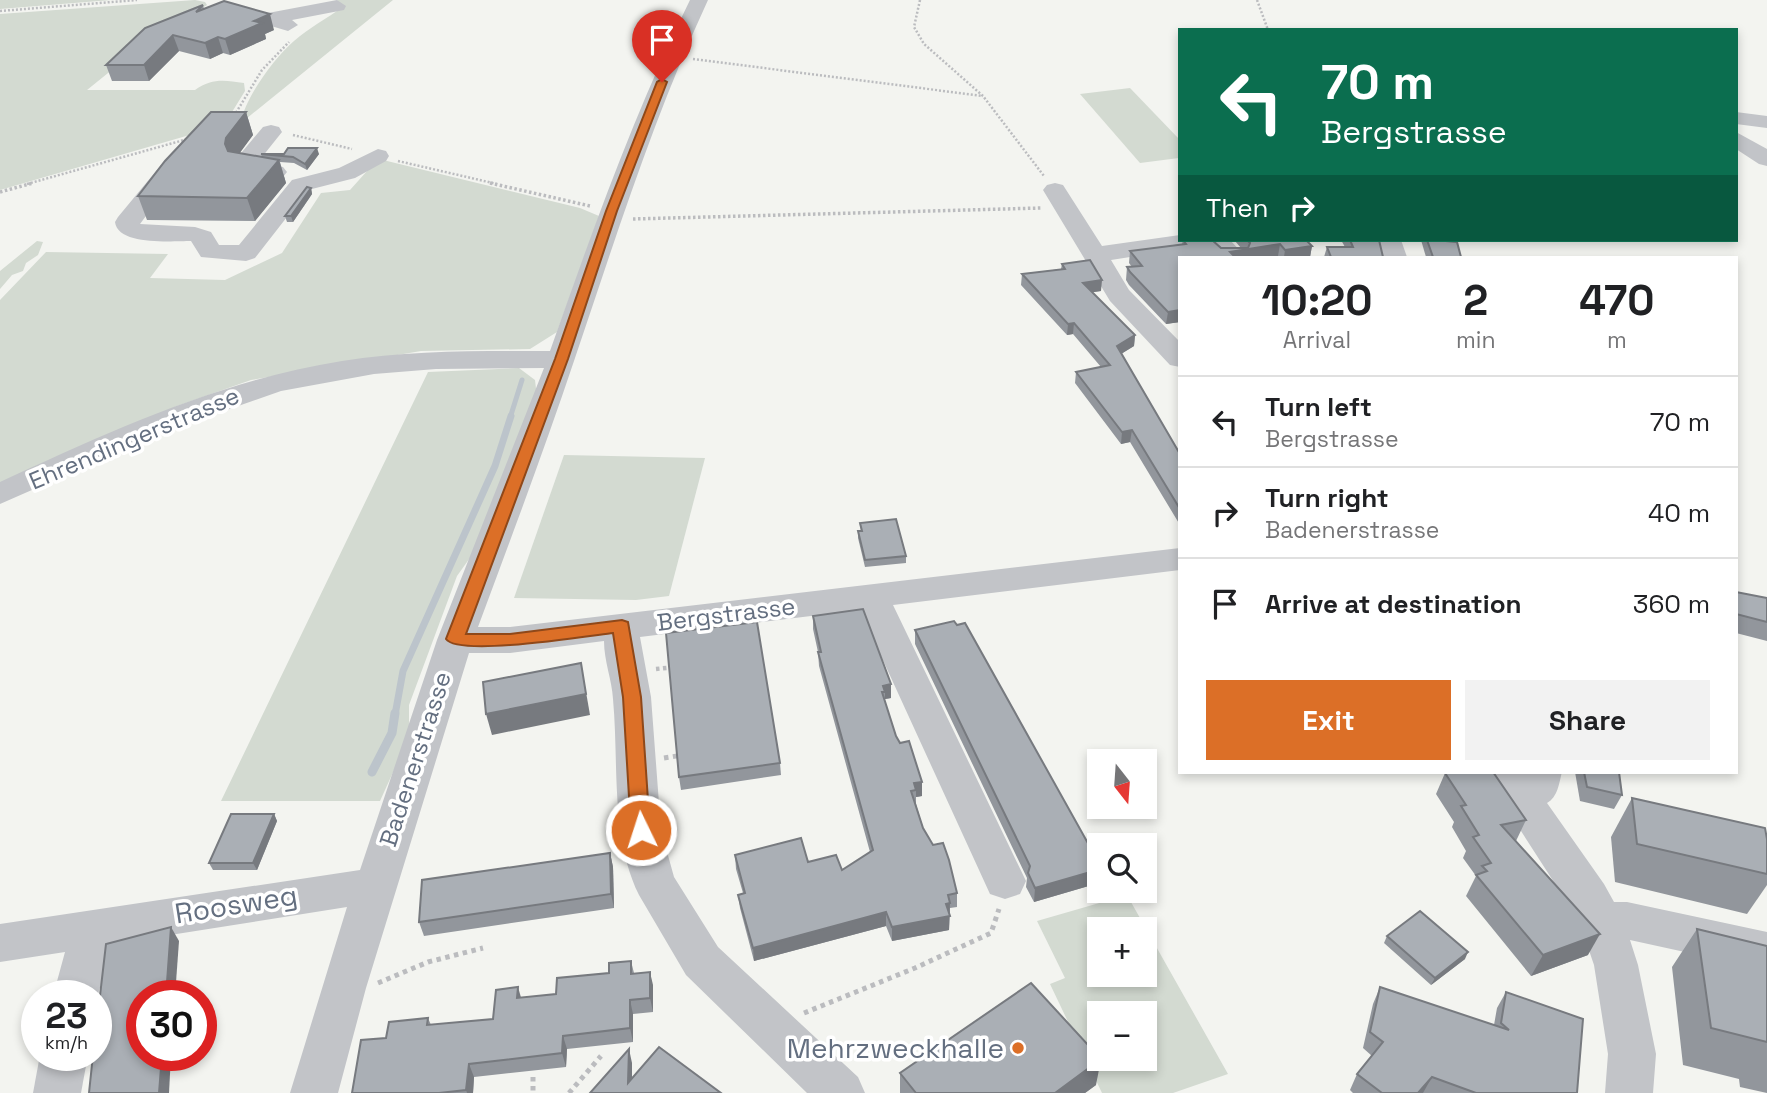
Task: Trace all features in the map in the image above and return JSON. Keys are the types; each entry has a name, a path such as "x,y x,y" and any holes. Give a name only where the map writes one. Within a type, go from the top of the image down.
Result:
{"street":[{"name":"Badenerstrasse","path":"314,1093 343,988 455,639 561,359 610,215 672,56 699,0"},
{"path":"290,32 268,19 337,6"},
{"path":"1738,118 1767,122"},
{"path":"271,132 245,163 246,167 294,173 309,183"},
{"path":"196,136 127,222 128,229 139,232 195,234 202,237 210,252 246,253 300,185 347,173 378,156"},
{"path":"1738,140 1767,159"},
{"path":"1061,199 1119,295 1178,357"},
{"path":"1095,255 1184,242"},
{"path":"1218,242 1232,256"},
{"name":"Ehrendingerstrasse","path":"0,495 110,443 248,390 315,375 395,363 561,359"},
{"name":"Bergstrasse","path":"455,639 510,640 1178,559"},
{"path":"871,596 1005,881"},
{"path":"622,626 632,697 641,830 654,882 702,961 706,976 775,1030 834,1085"},
{"path":"1522,781 1601,921 1616,965 1632,1054 1629,1093"},
{"name":"Roosweg","path":"0,943 375,885"},
{"path":"1601,921 1627,921 1767,951"},
{"path":"79,980 83,963 98,926"},
{"path":"57,1093 61,1071"}],"path":[{"path":"0,11 137,0"},
{"path":"920,0 914,27 924,44 984,96 1061,199"},
{"path":"1257,0 1267,28"},
{"path":"290,32 262,70 232,119 232,127 271,132 378,156 610,215 1061,199"},
{"path":"672,56 984,96"},
{"path":"0,192 196,136"},
{"path":"628,674 682,666"},
{"path":"636,762 695,753"},
{"path":"775,1030 783,1022 915,968 991,933 999,908 990,887 1005,881"},
{"path":"343,988 376,984 428,962 483,948"},
{"path":"569,1093 601,1056"},
{"path":"533,1077 533,1093"}],"shaded area":[{"path":"0,0 111,0 0,9"},
{"path":"195,0 207,5 134,52 87,90 195,90 207,83 218,81 244,83 245,91 224,125 0,190 0,14"},
{"path":"337,0 393,0 241,123 248,102 270,68 294,41 343,7"},
{"path":"1130,88 1178,138 1178,158 1140,163 1080,94"},
{"path":"383,160 580,208 599,216 557,332 530,349 421,351 251,380 177,406 0,486 0,300 46,252 168,254 150,278 225,280 282,253 321,193 350,190 376,161"},
{"path":"37,241 43,242 38,255 26,263 23,271 12,275 0,289 0,271"},
{"path":"519,368 535,380 537,397 482,541 457,576 409,705 409,737 380,801 221,801 428,372"},
{"path":"564,455 705,458 669,596 636,600 514,598"},
{"path":"1099,903 1132,903 1139,917 1087,917 1087,987 1157,987 1157,948 1228,1074 1173,1093 1102,1093 1092,1071 1157,1071 1157,1001 1087,1001 1087,1062 1050,984 1065,978 1037,921"}],"building":[{"path":"224,1 270,14 254,21 262,23 225,39 218,37 205,43 173,35 144,65 106,65 145,28 203,5 196,12"},
{"path":"211,112 246,112 226,138 228,151 279,160 247,198 138,196 165,161"},
{"path":"288,148 317,148 305,164 293,157 261,154 284,154"},
{"path":"307,187 311,188 291,216 285,216"},
{"path":"1184,242 1214,242 1221,248 1248,248 1249,242 1308,242 1312,246 1285,250 1280,244 1230,252 1234,256 1178,256 1178,310 1168,312 1130,272 1127,267 1142,266 1130,251 1186,244"},
{"path":"1351,242 1379,242 1383,256 1331,256 1327,247 1353,247"},
{"path":"1428,242 1457,242 1461,256 1433,256"},
{"path":"1090,260 1102,280 1083,283 1135,335 1117,346 1178,451 1178,506 1132,430 1122,432 1076,372 1110,365 1074,323 1068,324 1022,274 1065,269 1062,264"},
{"path":"896,519 906,556 865,560 858,531 862,531 860,523"},
{"path":"1738,592 1767,598 1767,622 1738,615"},
{"path":"863,609 891,684 883,686 885,692 882,692 896,736 900,743 909,741 922,782 914,783 916,790 911,791 923,828 933,845 943,843 949,860 957,893 948,895 950,903 946,904 950,916 892,927 886,912 753,948 738,895 745,893 735,855 801,838 808,862 836,855 842,870 873,850 818,652 821,652 813,616"},
{"path":"954,621 957,625 965,623 1087,842 1087,873 1035,888 1028,873 1030,866 915,630"},
{"path":"757,622 780,763 679,777 666,633"},
{"path":"581,663 586,694 486,714 483,682"},
{"path":"1446,774 1494,774 1526,820 1501,825 1600,934 1543,955 1476,875 1487,871 1482,866 1491,863 1473,837 1479,835 1461,806 1466,805"},
{"path":"1584,774 1619,774 1622,795 1587,787"},
{"path":"1632,798 1765,828 1767,874 1637,844"},
{"path":"231,814 274,814 253,863 209,863"},
{"path":"610,853 611,894 419,922 422,880"},
{"path":"1420,911 1468,952 1435,978 1387,936"},
{"path":"171,927 167,980 126,980 126,1071 161,1071 159,1093 89,1093 91,1071 112,1071 112,980 102,980 106,944"},
{"path":"1697,929 1767,946 1767,1042 1711,1028"},
{"path":"631,961 631,974 650,972 650,998 630,1000 630,1028 563,1036 562,1053 469,1064 466,1090 439,1093 352,1093 361,1040 386,1038 389,1022 428,1018 427,1025 493,1019 496,990 518,987 517,998 556,994 557,978 609,973 609,963"},
{"name":"Mehrzweckhalle","path":"1031,983 1087,1044 1087,1069 1055,1093 916,1093 900,1073"},
{"path":"1380,987 1509,1030 1501,1023 1506,992 1583,1019 1577,1093 1476,1093 1432,1077 1418,1093 1382,1093 1357,1074 1383,1042 1370,1032"},
{"path":"659,1047 721,1093 590,1093 629,1049 628,1083"}],"waterway":[{"path":"510,418 522,380"},
{"path":"395,715 403,671 495,466 511,416"},
{"path":"372,772 392,733 395,713"}],"place":[{"name":"Mehrzweckhalle","path":"1018,1048"}],"route":[{"path":"641,830 632,697 622,648 622,626 510,640 455,639 662,82"}]}
